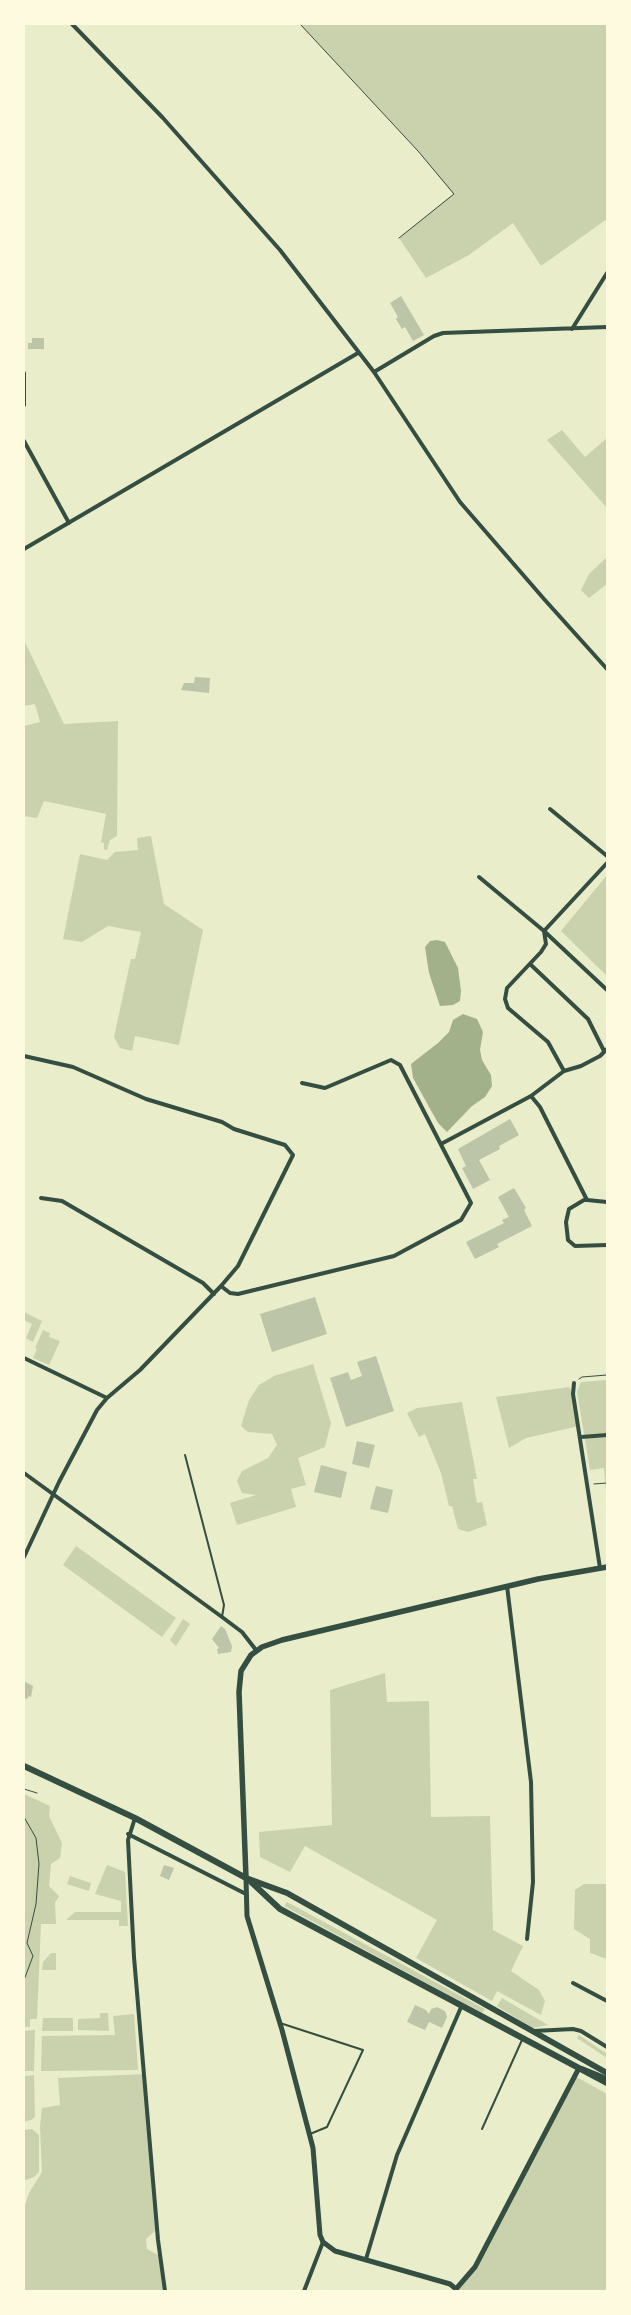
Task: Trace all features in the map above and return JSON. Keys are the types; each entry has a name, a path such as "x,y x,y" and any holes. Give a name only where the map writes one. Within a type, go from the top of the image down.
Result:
{"main road":[{"path":"604,1568 507,1586 282,1640 256,1650 244,1665 239,1687 246,1878 280,1909 607,2083"},
{"path":"24,1766 135,1818 246,1878 287,1893 607,2074"}],"street":[{"path":"72,24 163,118 280,250 374,372 460,502 607,669"},
{"path":"572,329 607,273"},
{"path":"374,372 434,336 444,333 607,327"},
{"path":"24,549 358,353"},
{"path":"24,373 24,405"},
{"path":"24,441 69,523"},
{"path":"550,809 607,856"},
{"path":"544,931 607,863"},
{"path":"479,877 544,931 607,990"},
{"path":"544,931 546,944 507,988 504,999 508,1008 548,1042 564,1070"},
{"path":"441,1144 531,1096 564,1070 582,1066 600,1056 606,1050 588,1019 530,964"},
{"path":"24,1056 80,1070 134,1095 222,1122 234,1129 285,1145 291,1151 292,1160 238,1266 214,1294 140,1370 108,1398 84,1433 24,1557"},
{"path":"221,1286 230,1293 238,1294 394,1256 461,1220 471,1203 400,1065 391,1060 325,1088 302,1083"},
{"path":"531,1096 540,1107 587,1200"},
{"path":"41,1198 62,1201 203,1283 214,1294"},
{"path":"607,1202 584,1200 570,1209 566,1222 568,1240 575,1246 607,1245"},
{"path":"24,1358 108,1398"},
{"path":"574,1383 573,1394 604,1568"},
{"path":"581,1438 607,1435"},
{"path":"24,1473 242,1632 256,1650"},
{"path":"507,1586 531,1782 532,1882 527,1939"},
{"path":"135,1818 128,1834 134,1956 158,2240 165,2291"},
{"path":"128,1834 246,1894"},
{"path":"246,1878 248,1916 280,2022 310,2134 316,2169 320,2235 323,2242 335,2251 450,2284 456,2290 475,2267 579,2068 587,2068 607,2078"},
{"path":"573,1983 607,2001"},
{"path":"366,2259 397,2155 462,2005"},
{"path":"532,2031 573,2029 581,2031 607,2047"},
{"path":"304,2291 323,2242"}],"lane":[{"path":"185,1455 224,1605 222,1617"},
{"path":"280,2022 363,2050 327,2127 310,2134"},
{"path":"482,2129 523,2038"}],"path":[{"path":"300,24 418,151 454,194 399,238"},
{"path":"574,1383 582,1377 607,1375"},
{"path":"588,1484 607,1483"},
{"path":"24,1789 37,1793"},
{"path":"24,1817 36,1838 39,1864 36,1904 27,1943 33,1956 24,1980"}],"shaded area":[{"path":"300,24 607,24 607,219 541,266 513,223 469,255 426,278 399,238 453,194 418,151"},
{"path":"562,430 585,457 607,438 607,508 547,440"},
{"path":"607,557 607,584 589,598 581,590 589,574"},
{"path":"24,640 64,724 118,721 117,836 110,840 107,850 104,849 104,843 101,842 106,814 44,801 37,818 24,816 24,726 40,722 35,704 24,706"},
{"path":"151,836 164,904 203,930 179,1045 135,1036 132,1051 120,1048 114,1037 131,959 135,959 141,932 108,926 82,942 63,939 80,854 107,860 115,852 138,850 137,838"},
{"path":"607,875 607,976 561,931"},
{"path":"430,941 445,942 458,968 461,991 460,1001 453,1005 440,1006 429,973 425,947"},
{"path":"463,1014 477,1019 483,1032 480,1050 482,1060 491,1075 492,1086 485,1097 472,1106 447,1132 438,1123 413,1078 411,1064 438,1043 449,1032 453,1020"},
{"path":"24,1312 42,1321 33,1342 26,1338 32,1324 24,1320"},
{"path":"43,1330 50,1333 49,1337 60,1341 49,1365 33,1358"},
{"path":"313,1364 331,1423 325,1447 298,1458 306,1485 291,1489 296,1507 237,1525 230,1503 256,1495 242,1493 237,1481 242,1471 268,1458 277,1445 272,1434 248,1432 241,1426 249,1400 259,1385 274,1376"},
{"path":"607,1380 606,1491 604,1468 590,1470 577,1392 581,1382"},
{"path":"569,1387 573,1394 579,1426 526,1438 509,1448 496,1397"},
{"path":"462,1402 477,1479 473,1479 477,1503 482,1502 487,1525 468,1532 458,1529 452,1506 449,1506 441,1473 425,1434 419,1437 407,1413 417,1408"},
{"path":"76,1546 176,1618 162,1637 63,1565"},
{"path":"183,1619 190,1624 176,1646 170,1640"},
{"path":"385,1673 387,1702 429,1701 431,1817 490,1816 493,1930 523,1946 511,1971 539,1990 545,2001 541,2015 497,1991 492,2001 416,1958 437,1920 305,1846 290,1872 260,1857 259,1832 332,1825 330,1690"},
{"path":"24,1794 50,1806 49,1816 62,1843 60,1858 51,1864 49,1886 59,1896 55,1903 56,1924 41,1924 37,2019 30,2019 30,2027 24,2027"},
{"path":"107,1865 125,1872 128,1926 119,1926 119,1920 66,1920 75,1912 121,1912 121,1901 95,1894"},
{"path":"70,1876 91,1883 89,1891 67,1884"},
{"path":"584,1884 607,1884 607,1959 590,1953 590,1939 574,1929 575,1890"},
{"path":"287,1902 485,2009 482,2013 284,1906"},
{"path":"51,1953 56,1953 56,1970 42,1970 43,1962"},
{"path":"502,1998 548,2025 532,2028 497,2006"},
{"path":"100,2013 108,2013 109,2031 78,2030 78,2019 100,2018"},
{"path":"134,2014 138,2070 41,2071 42,2036 115,2035 113,2016"},
{"path":"43,2018 73,2018 73,2031 42,2031"},
{"path":"35,2030 34,2071 24,2071 24,2031"},
{"path":"579,2035 607,2054 607,2058 577,2038"},
{"path":"145,2074 157,2229 146,2239 147,2249 160,2256 165,2291 24,2291 24,2208 29,2193 42,2172 40,2127 42,2108 60,2105 58,2078"},
{"path":"34,2075 35,2117 24,2122 24,2076"},
{"path":"575,2076 607,2094 607,2291 456,2291 470,2275"},
{"path":"32,2129 39,2135 39,2172 34,2177 26,2180 24,2179 24,2130"}],"building":[{"path":"401,296 424,335 413,341 405,327 402,329 390,303"},
{"path":"32,338 44,338 44,349 28,349 28,343 32,343"},
{"path":"195,677 210,678 209,693 181,690 184,683 194,683"},
{"path":"510,1119 519,1135 499,1146 500,1149 479,1160 490,1180 473,1189 462,1168 466,1166 458,1149"},
{"path":"514,1188 526,1208 524,1210 532,1226 497,1244 499,1247 475,1259 466,1242 504,1223 502,1220 509,1217 498,1197"},
{"path":"315,1297 327,1334 272,1352 260,1314"},
{"path":"376,1356 394,1411 346,1427 330,1378 348,1372 351,1380 362,1376 357,1362"},
{"path":"357,1441 375,1445 369,1468 352,1464"},
{"path":"321,1465 347,1472 341,1498 314,1492"},
{"path":"376,1486 393,1490 388,1513 370,1509"},
{"path":"221,1626 225,1629 232,1646 231,1652 218,1654 217,1649 219,1648 212,1639"},
{"path":"24,1681 33,1686 31,1697 29,1696 27,1699 24,1698"},
{"path":"164,1865 174,1868 169,1880 160,1876"},
{"path":"415,2005 426,2010 429,2014 431,2009 437,2007 445,2011 447,2017 442,2028 429,2022 425,2030 407,2022"}]}
